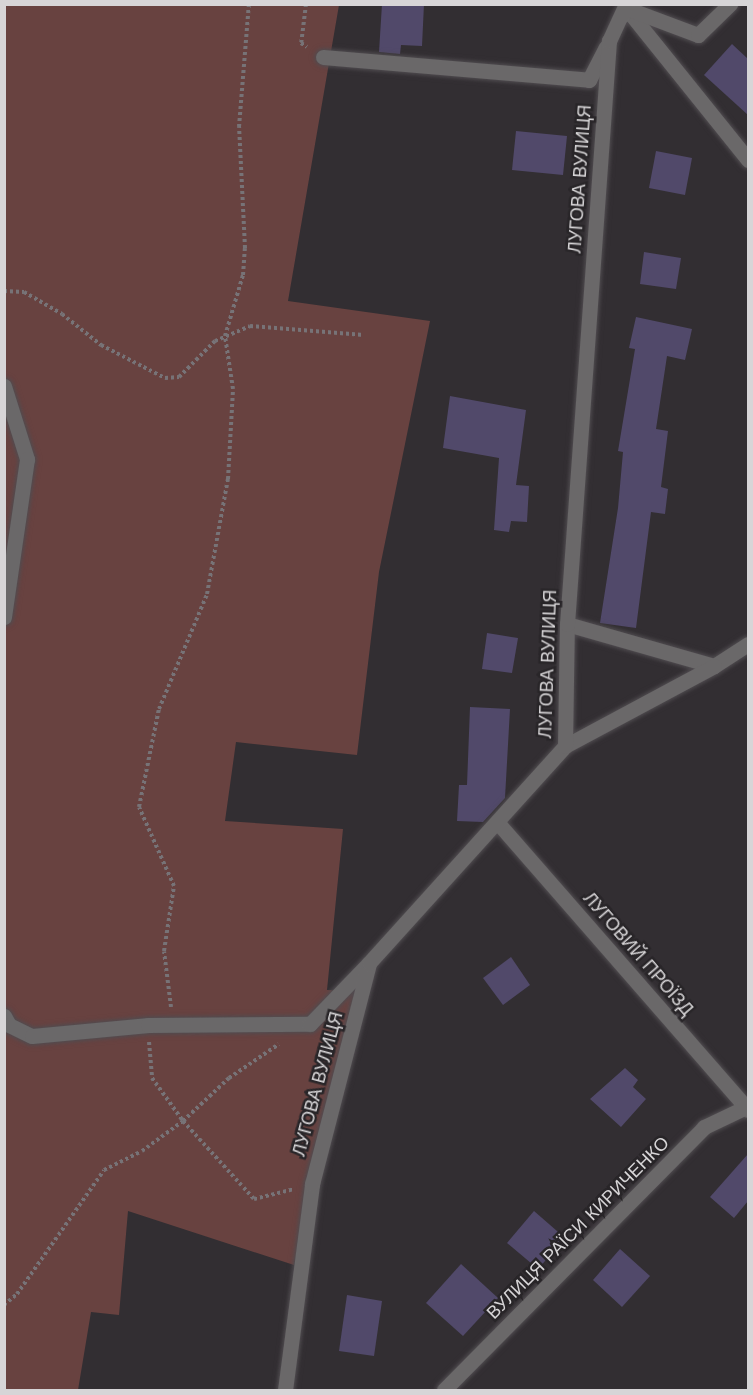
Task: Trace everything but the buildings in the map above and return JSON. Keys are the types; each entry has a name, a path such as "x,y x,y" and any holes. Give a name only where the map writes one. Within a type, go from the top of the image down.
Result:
{"street":[{"path":"626,6 698,35 730,4"},
{"path":"323,57 589,80 626,6"},
{"path":"626,6 748,160"},
{"name":"ЛУГОВА ВУЛИЦЯ","path":"285,1390 312,1184 369,963 566,746 567,624 609,41 626,6"},
{"path":"4,386 27,459 4,617"},
{"path":"567,624 714,666"},
{"path":"566,746 714,666 748,644"},
{"name":"ЛУГОВИЙ ПРОЇЗД","path":"498,823 748,1108"},
{"path":"4,1016 9,1025 32,1036 148,1025 310,1024 369,963"},
{"name":"ВУЛИЦЯ РАЇСИ КИРИЧЕНКО","path":"444,1390 704,1127 748,1108"}],"path":[{"path":"173,1025 164,951 174,886 139,807 159,709 207,594 228,479 233,389 225,336 245,257 239,127 249,4"},
{"path":"306,4 301,43 323,57"},
{"path":"4,291 24,292 62,314 101,345 165,378 179,377 215,341 250,326 364,335"},
{"path":"4,1305 17,1294 104,1170 142,1151 183,1121 229,1078 310,1024"},
{"path":"148,1025 152,1078 183,1121 254,1199 312,1184"}],"shaded area":[{"path":"5,5 339,5 288,301 430,321 379,572 357,755 236,742 225,821 343,829 327,990 355,991 294,1265 128,1211 119,1315 91,1312 78,1390 5,1390"}]}
